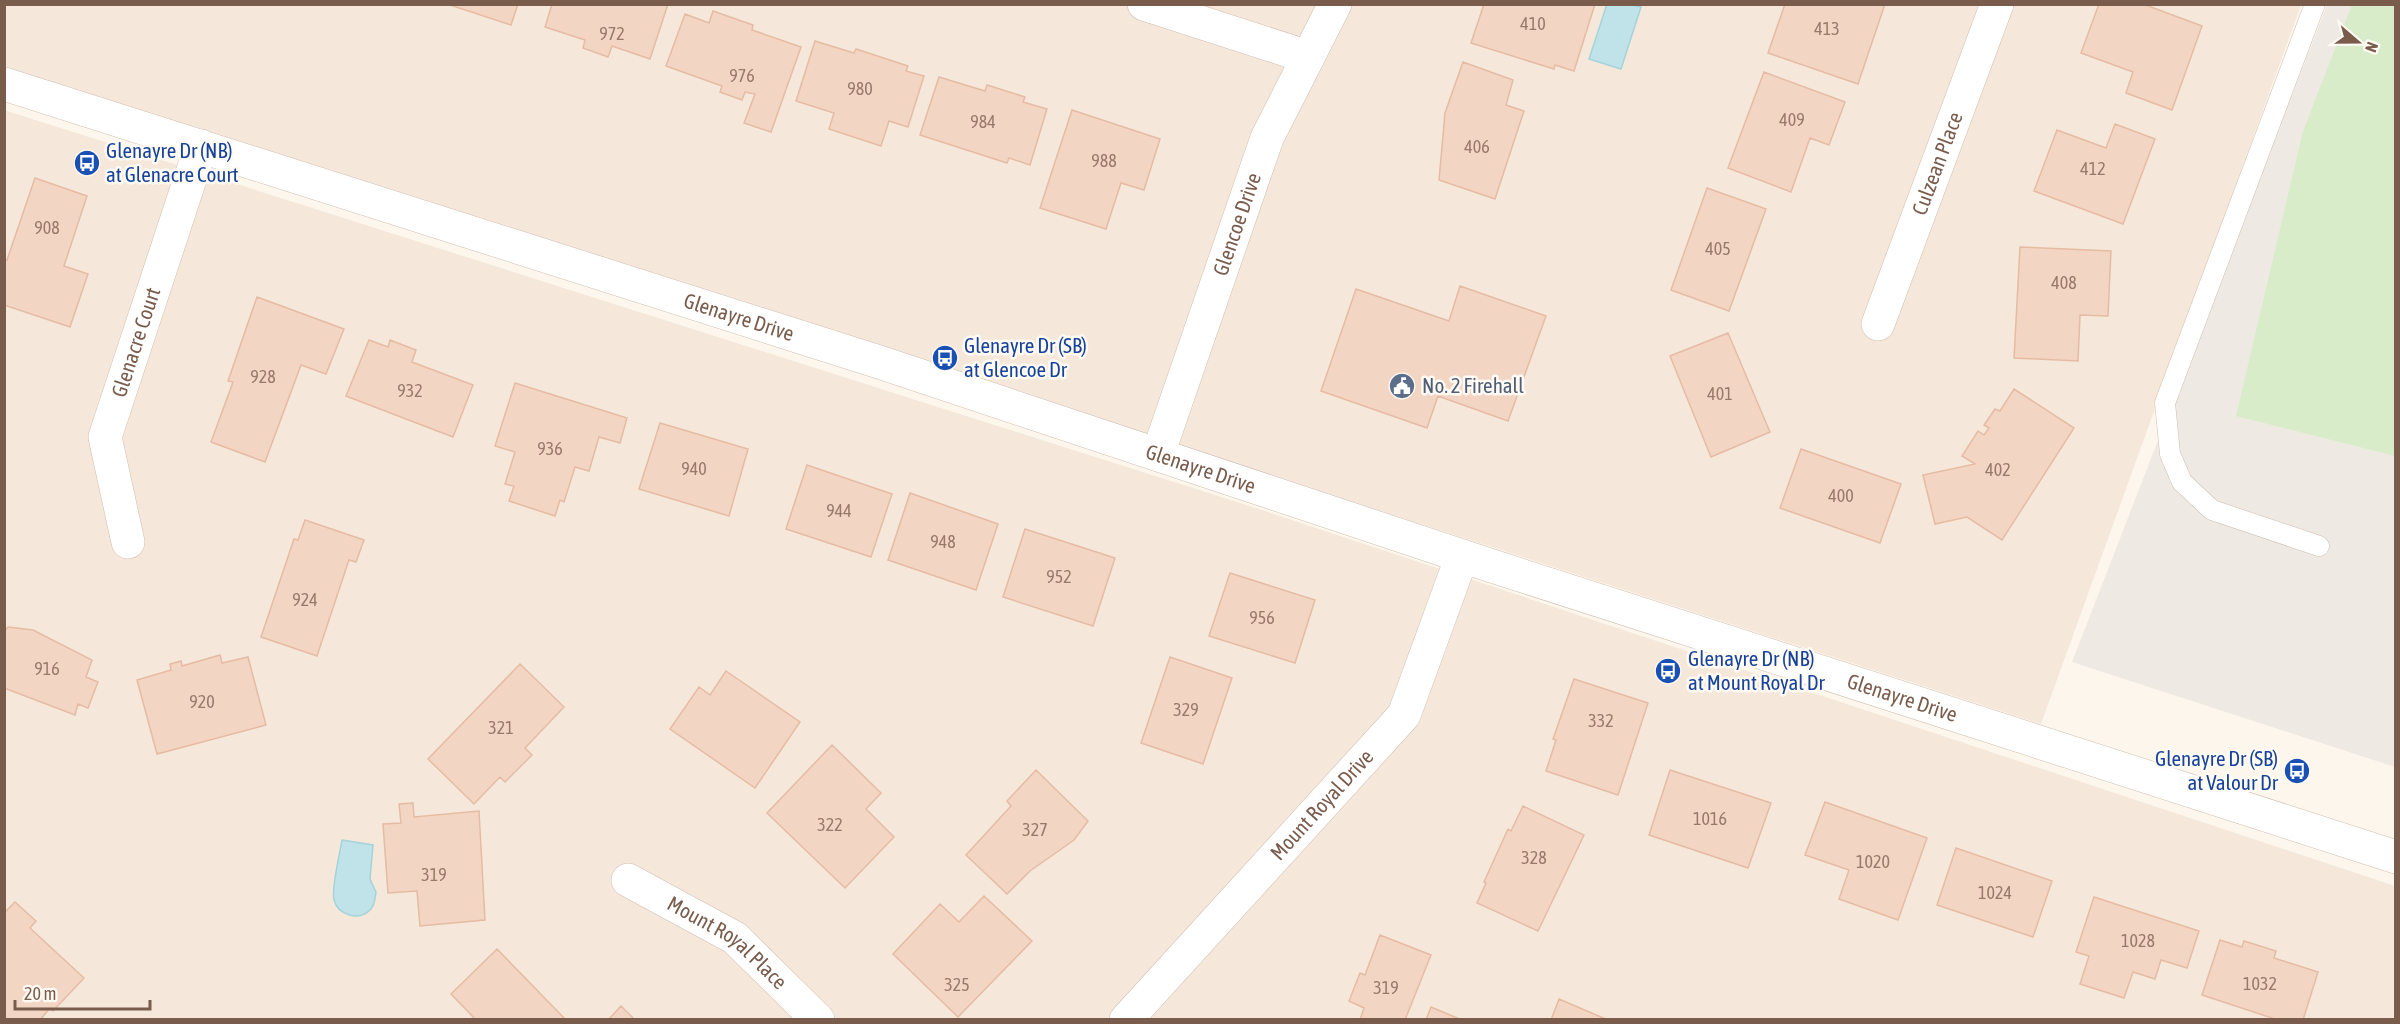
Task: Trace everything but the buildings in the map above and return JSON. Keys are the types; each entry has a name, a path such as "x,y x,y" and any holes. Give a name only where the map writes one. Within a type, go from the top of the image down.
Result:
{"street":[{"path":"1144,4 1308,57"},
{"name":"Glencoe Drive","path":"1158,454 1267,138 1335,4"},
{"name":"Culzean Place","path":"1878,324 1997,4"},
{"name":"Glenayre Drive","path":"4,84 879,362 1462,556 2396,857"},
{"name":"Glenacre Court","path":"128,542 105,437 201,146"},
{"name":"Mount Royal Drive","path":"1126,1020 1404,715 1462,556"},
{"name":"Mount Royal Place","path":"628,880 735,938 818,1020"}],"lane":[{"path":"2315,4 2165,403 2170,454 2182,482 2212,510 2319,546"}],"shaded area":[{"path":"5,4 2301,5 2041,724 1054,406 5,75"},
{"path":"2327,5 2395,5 2395,767 2072,662"},
{"path":"4,110 1259,509 2395,886 2395,1019 5,1019"}],"green space":[{"path":"2352,5 2395,5 2395,456 2236,416 2303,131"}],"water":[{"path":"1607,4 1641,7 1621,69 1589,59"},
{"path":"342,840 373,845 370,879 376,892 375,901 371,909 361,915 344,913 334,900"}],"place":[{"name":"Glenayre Dr (NB) at Glenacre Court","path":"87,163"},
{"name":"Glenayre Dr (SB) at Glencoe Dr","path":"945,358"},
{"name":"No. 2 Firehall","path":"1402,386"},
{"name":"Glenayre Dr (NB) at Mount Royal Dr","path":"1668,671"},
{"name":"Glenayre Dr (SB) at Valour Dr","path":"2297,771"}]}
